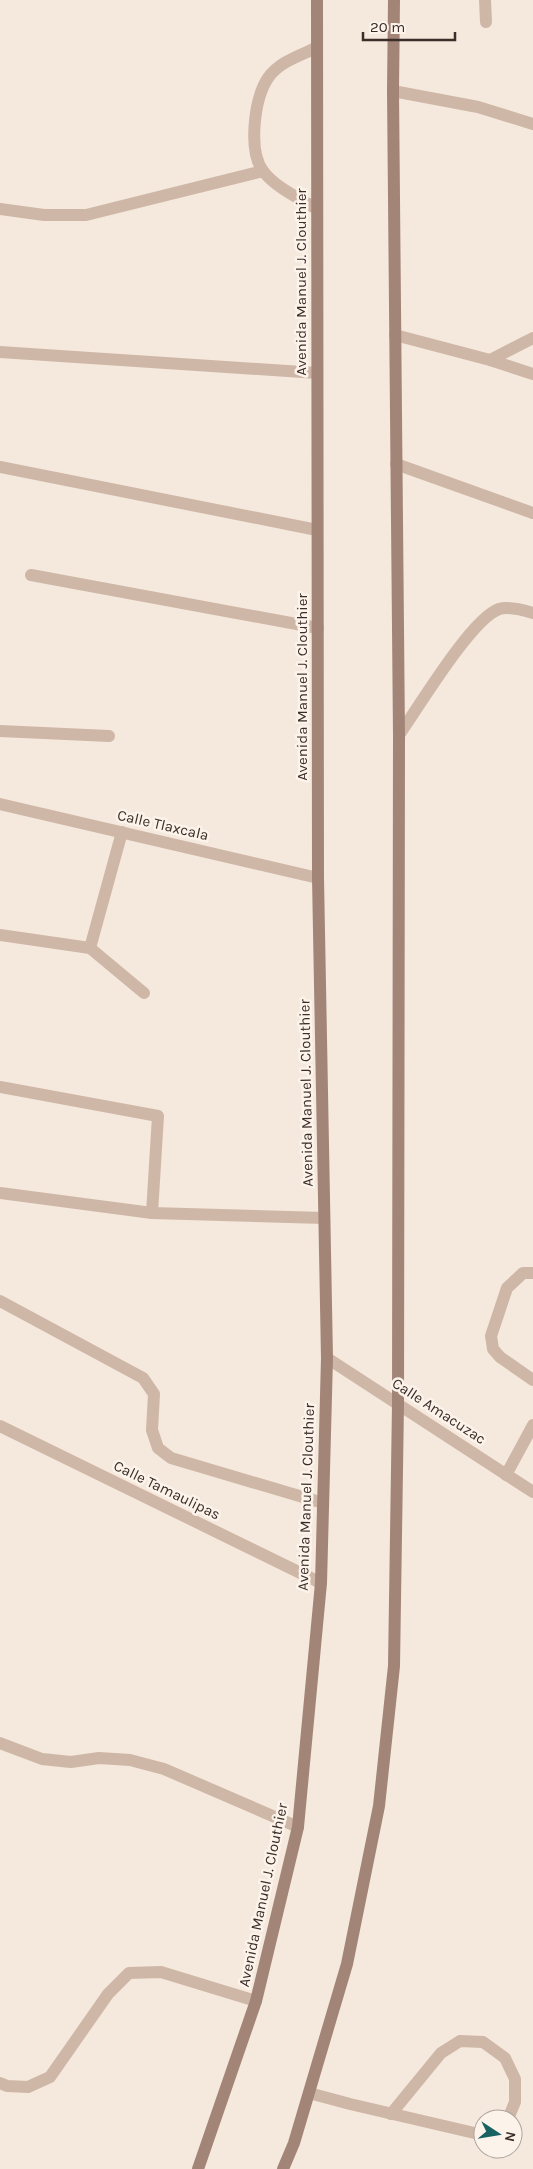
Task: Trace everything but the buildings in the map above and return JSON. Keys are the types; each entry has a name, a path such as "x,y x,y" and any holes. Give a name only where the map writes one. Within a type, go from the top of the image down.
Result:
{"main road":[{"name":"Avenida Manuel J. Clouthier","path":"198,2169 256,2001 298,1827 320,1583 327,1358 318,878 317,0"},
{"path":"283,2169 294,2143 347,1964 379,1806 394,1666 398,1404 399,735 392,90 394,0"}],"street":[{"path":"485,0 486,22"},
{"path":"316,48 283,63 268,79 260,100 254,125 256,157 263,171 276,183 317,209"},
{"path":"392,90 478,107 533,124"},
{"path":"0,209 44,215 86,215 263,171"},
{"path":"395,335 490,360 533,374"},
{"path":"490,360 533,338"},
{"path":"0,352 317,373"},
{"path":"396,464 533,514"},
{"path":"0,468 317,530"},
{"path":"31,575 318,628"},
{"path":"399,735 464,639 482,620 499,609 517,609 533,613"},
{"path":"0,731 109,736"},
{"name":"Calle Tlaxcala","path":"0,804 318,878"},
{"path":"90,948 122,832"},
{"path":"0,935 90,948 144,993"},
{"path":"0,1087 158,1116 152,1214"},
{"path":"0,1193 152,1214 324,1218"},
{"path":"533,1274 523,1273 507,1288 492,1336 493,1349 500,1357 533,1380"},
{"path":"0,1301 143,1378 154,1394 152,1430 158,1448 171,1458 323,1503"},
{"name":"Calle Amacuzac","path":"327,1358 533,1492"},
{"path":"506,1475 533,1425"},
{"name":"Calle Tamaulipas","path":"0,1426 320,1583"},
{"path":"0,1743 42,1759 71,1762 98,1758 130,1760 164,1769 298,1827"},
{"path":"0,2083 7,2086 28,2087 50,2077 108,1994 129,1973 161,1972 256,2001"},
{"path":"391,2114 441,2052 460,2041 483,2042 505,2058 515,2079 515,2102 512,2109"},
{"path":"309,2093 473,2133"}]}
